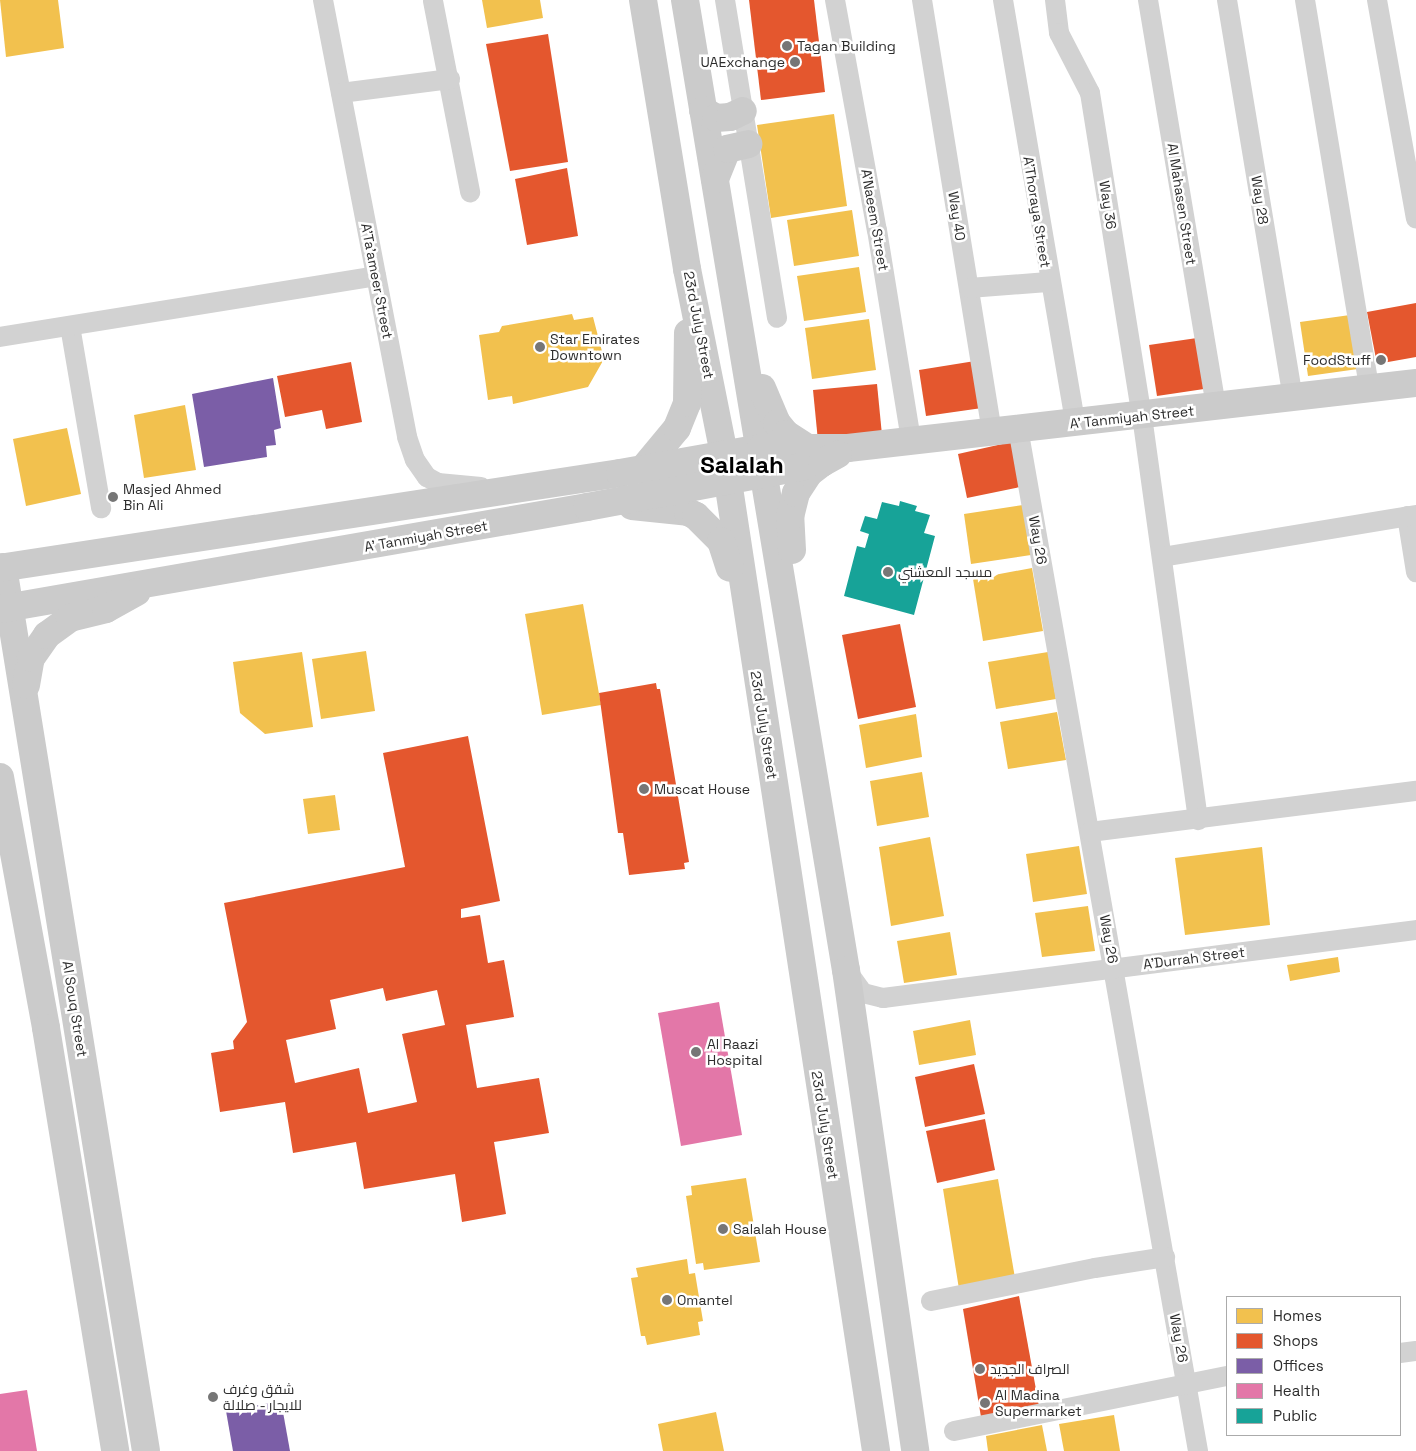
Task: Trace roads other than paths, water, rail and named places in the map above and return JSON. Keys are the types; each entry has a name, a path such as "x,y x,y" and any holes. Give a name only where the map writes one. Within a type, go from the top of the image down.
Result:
{"street":[{"name":"A'Ta'ameer Street","path":"323,0 407,437 415,460 427,477 438,483 508,490"},
{"name":"23rd July Street","path":"643,0 688,269 726,467 876,1451"},
{"path":"685,0 763,460 857,1037 915,1451"},
{"path":"725,0 776,318"},
{"name":"A'Naeem Street","path":"836,0 911,441"},
{"name":"Way 40","path":"922,0 968,288 1005,430"},
{"name":"A'Thoraya Street","path":"1003,0 1048,282 1075,423"},
{"name":"Way 36","path":"1055,0 1059,34 1090,93 1142,416 1198,820"},
{"name":"Al Mahasen Street","path":"1148,0 1216,408"},
{"name":"Way 28","path":"1227,0 1293,400"},
{"path":"1306,0 1370,391"},
{"path":"1377,0 1416,219"},
{"path":"433,1 450,79 470,192"},
{"path":"341,93 450,79"},
{"path":"703,110 716,118 730,117 743,111"},
{"path":"715,180 727,149 748,144"},
{"path":"643,469 677,428 687,403 688,269"},
{"path":"0,338 376,276"},
{"path":"968,288 1048,282"},
{"path":"736,306 752,335 762,390 777,423 786,434 814,455 792,504 790,516 794,592 787,610"},
{"path":"70,326 102,508"},
{"name":"A' Tanmiyah Street","path":"5,608 614,502 726,467 763,460 1005,430 1370,391 1416,383"},
{"name":"Way 26","path":"1005,430 1090,832 1166,1258 1198,1451"},
{"name":"A' Tanmiyah Street","path":"2,568 643,469 726,467"},
{"path":"614,502 688,512 706,524 725,549 740,608 748,621"},
{"path":"1162,557 1412,515 1416,572"},
{"name":"Al Souq Street","path":"2,568 5,608 25,702 146,1451"},
{"path":"25,702 31,658 47,635 70,618 122,602 152,581"},
{"path":"0,777 46,1028 115,1451"},
{"path":"1090,832 1198,820 1416,791"},
{"name":"A'Durrah Street","path":"882,998 1416,930"},
{"path":"846,970 863,993 882,998"},
{"path":"857,1037 863,1012 882,998"},
{"path":"930,1301 1095,1268 1166,1258"},
{"path":"1401,1353 1416,1351"},
{"path":"954,1431 1187,1382 1226,1376"}],"place":[{"name":"Tagan Building","path":"787,46"},
{"name":"UAExchange","path":"795,62"},
{"name":"Star Emirates Downtown","path":"540,347"},
{"name":"FoodStuff","path":"1381,360"},
{"name":"Masjed Ahmed Bin Ali","path":"113,497"},
{"name":"مسجد المعشني","path":"888,572"},
{"name":"Muscat House","path":"644,789"},
{"name":"Al Raazi Hospital","path":"696,1052"},
{"name":"Salalah House","path":"723,1229"},
{"name":"Omantel","path":"667,1300"},
{"name":"الصراف الجديد","path":"980,1369"},
{"name":"شقق وغرف للايجار - صلالة","path":"213,1397"},
{"name":"Al Madina Supermarket","path":"985,1403"}],"district":[{"name":"Salalah","path":"742,465"}]}
